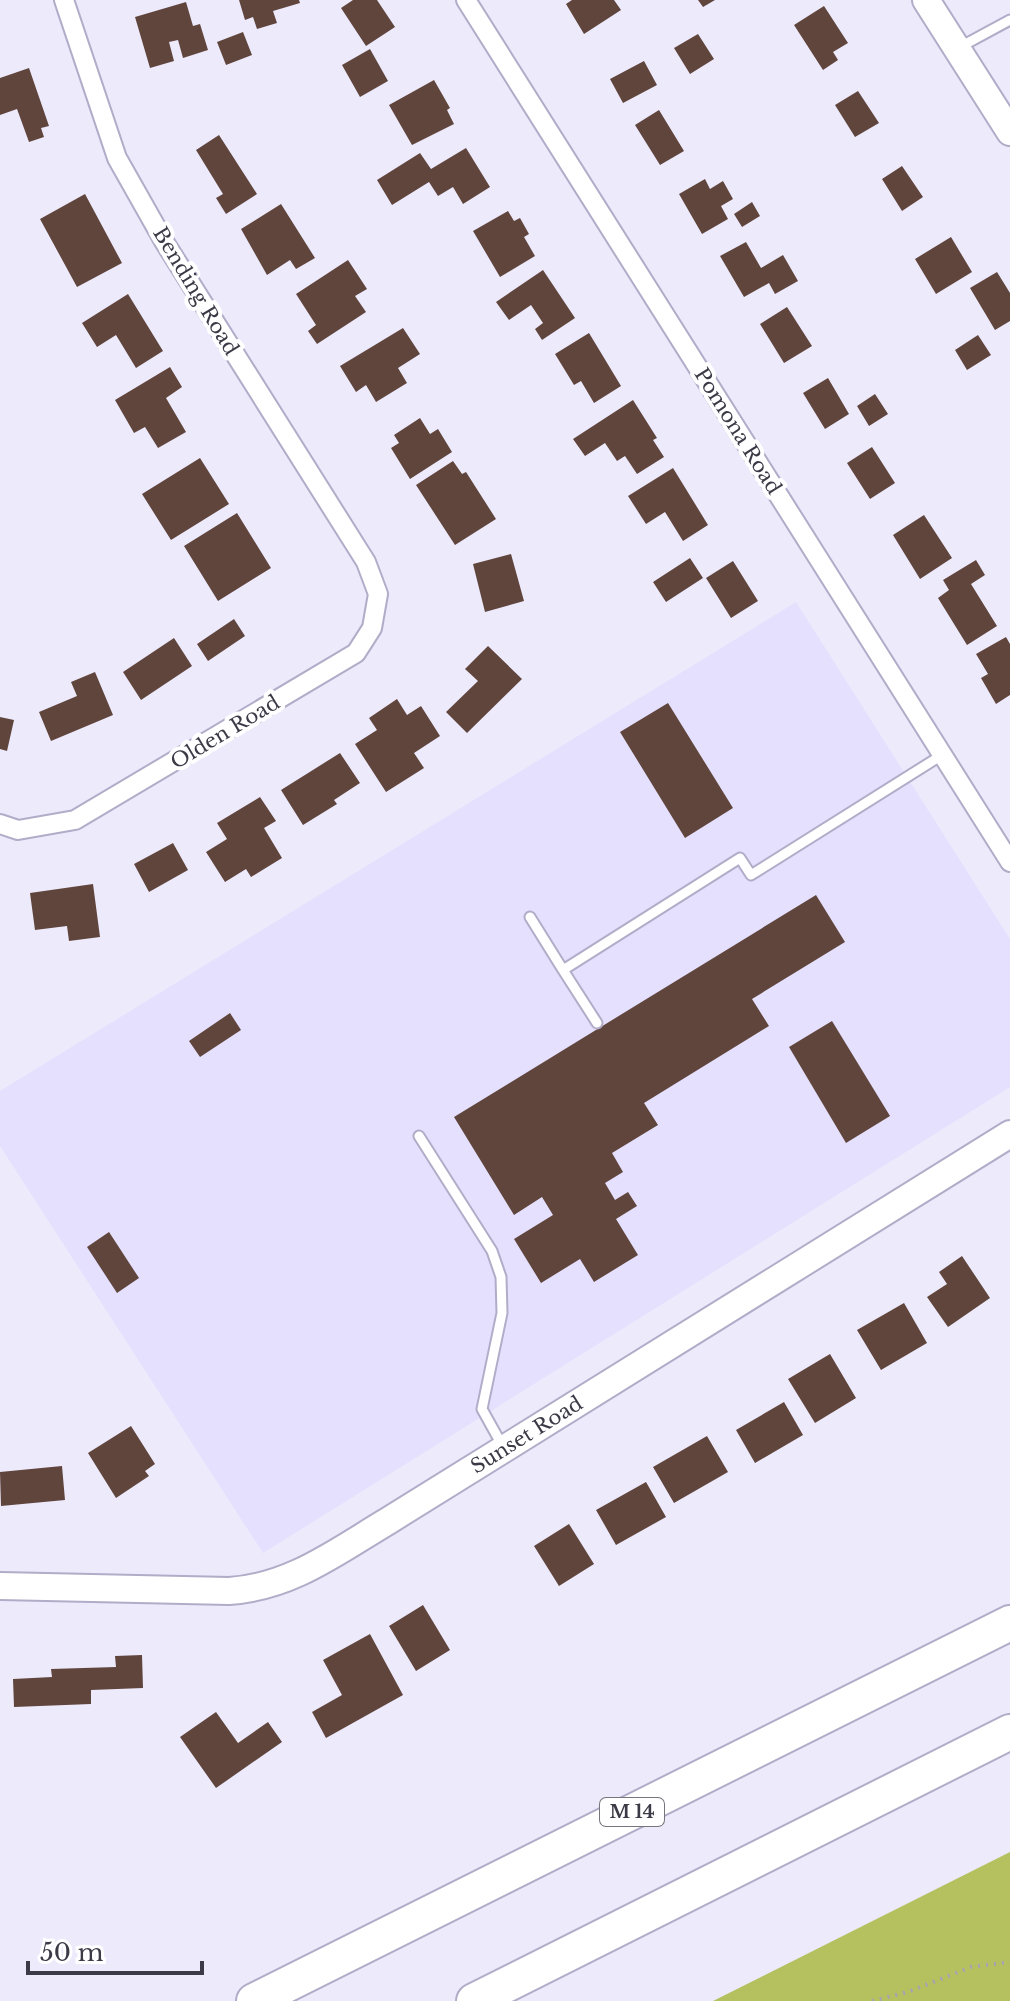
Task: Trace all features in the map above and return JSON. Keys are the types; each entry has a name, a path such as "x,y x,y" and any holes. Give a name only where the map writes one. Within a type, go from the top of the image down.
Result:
{"highway":[{"name":"M 14","path":"254,2001 1010,1623"},
{"path":"474,2001 1010,1732"}],"street":[{"name":"Bending Road","path":"64,0 117,158 165,243 366,562"},
{"name":"Pomona Road","path":"466,0 1010,862"},
{"path":"926,0 1010,132"},
{"name":"Olden Road","path":"0,824 18,830 75,820 356,653 372,628 378,594 366,562"},
{"name":"Sunset Road","path":"0,1586 229,1591 253,1590 278,1583 304,1571 1010,1134"}],"lane":[{"path":"957,49 1010,20"},
{"path":"563,970 740,858 751,875 942,755"},
{"path":"530,917 597,1023"},
{"path":"419,1136 492,1251 501,1277 502,1313 482,1409 504,1448"}],"path":[{"path":"872,2001 908,1992 971,1967 1010,1962"}],"shaded area":[{"path":"796,602 1010,939 1010,1087 263,1553 0,1146 0,1091"}],"green space":[{"path":"1010,1852 1010,2001 713,2001"}],"building":[{"path":"239,0 299,0 300,3 273,11 277,23 257,29 253,17 245,20"},
{"path":"353,0 377,0 395,27 366,46 341,8"},
{"path":"572,0 614,0 621,10 584,34 566,4"},
{"path":"698,0 715,0 703,7"},
{"path":"186,2 193,26 200,24 208,50 183,58 178,40 169,42 174,61 150,68 135,17"},
{"path":"824,6 848,43 833,52 838,60 823,70 794,25"},
{"path":"243,32 252,55 226,65 217,42"},
{"path":"698,34 714,59 690,74 674,48"},
{"path":"370,49 388,81 360,97 342,65"},
{"path":"644,61 657,85 623,103 610,79"},
{"path":"29,68 49,126 41,128 44,137 29,142 17,109 0,115 0,78"},
{"path":"434,80 450,108 447,110 454,124 412,145 389,105"},
{"path":"858,91 879,123 855,137 835,105"},
{"path":"659,110 684,151 660,165 635,125"},
{"path":"219,135 257,194 226,214 216,198 223,194 196,150"},
{"path":"466,148 490,187 463,204 453,187 438,196 429,182 392,205 377,180 420,153 431,169"},
{"path":"902,166 923,197 902,211 882,179"},
{"path":"705,179 710,189 723,181 733,199 721,206 728,219 702,234 679,194"},
{"path":"85,194 122,263 77,287 40,219"},
{"path":"752,202 760,216 742,227 734,214"},
{"path":"281,204 315,258 296,269 290,260 267,275 241,229"},
{"path":"508,211 514,221 520,218 529,234 524,237 535,256 500,277 473,231"},
{"path":"951,237 972,272 936,294 915,259"},
{"path":"746,242 761,268 783,255 798,281 775,294 769,283 744,297 720,256"},
{"path":"348,260 367,289 355,296 366,312 317,344 308,331 316,325 296,294"},
{"path":"543,270 575,318 542,340 535,329 543,323 531,305 509,320 496,302"},
{"path":"997,272 1010,293 1010,321 995,330 970,288"},
{"path":"128,294 163,351 136,368 116,335 97,347 82,323"},
{"path":"787,307 812,346 784,363 760,324"},
{"path":"403,328 420,354 398,368 407,383 376,402 366,385 356,392 340,366"},
{"path":"589,333 621,386 594,403 581,381 574,385 555,354"},
{"path":"978,335 991,355 967,370 955,350"},
{"path":"170,367 182,387 166,398 186,432 158,448 145,427 134,433 115,400"},
{"path":"828,378 849,414 825,429 803,393"},
{"path":"875,394 888,414 869,426 857,406"},
{"path":"633,400 657,438 653,440 664,457 637,474 625,456 617,461 605,443 585,456 573,439"},
{"path":"420,418 430,434 438,429 452,452 410,479 391,448 399,443 394,435"},
{"path":"872,447 895,483 870,499 847,463"},
{"path":"200,458 229,504 171,540 142,494"},
{"path":"453,461 462,474 466,472 496,519 455,545 416,485"},
{"path":"673,468 708,525 683,541 665,512 646,524 628,496"},
{"path":"237,513 271,568 218,601 184,546"},
{"path":"924,515 952,558 920,579 893,535"},
{"path":"511,554 524,601 485,612 473,564"},
{"path":"690,558 703,578 666,602 653,582"},
{"path":"976,560 985,575 971,584 997,626 967,645 938,598 949,590 943,580"},
{"path":"733,561 758,601 731,618 706,578"},
{"path":"234,619 245,636 208,661 197,644"},
{"path":"1006,637 1010,644 1010,695 996,704 981,678 988,674 976,654"},
{"path":"174,638 192,666 141,700 123,672"},
{"path":"488,646 522,679 467,733 446,712 478,681 465,669"},
{"path":"95,672 113,715 51,741 39,712 77,696 71,682"},
{"path":"397,699 407,715 421,706 440,736 414,753 424,768 386,792 355,744 377,730 369,718"},
{"path":"668,703 733,808 685,838 620,732"},
{"path":"0,717 14,720 7,751 0,749"},
{"path":"340,753 360,783 334,800 337,804 303,825 281,790"},
{"path":"260,797 276,821 264,828 282,858 251,877 246,869 225,882 206,852 227,839 217,823"},
{"path":"173,843 188,870 149,892 134,864"},
{"path":"93,884 100,937 69,941 67,926 35,930 30,893"},
{"path":"816,895 845,942 752,999 769,1026 644,1103 658,1125 612,1153 623,1172 605,1183 615,1200 628,1192 637,1206 616,1219 638,1255 594,1282 580,1259 541,1283 514,1239 553,1215 542,1197 514,1215 454,1117"},
{"path":"230,1013 241,1030 200,1057 189,1041"},
{"path":"832,1021 890,1116 846,1143 789,1047"},
{"path":"109,1232 139,1278 117,1293 87,1247"},
{"path":"962,1256 990,1298 948,1327 927,1297 947,1284 939,1272"},
{"path":"904,1303 927,1343 881,1370 857,1330"},
{"path":"830,1354 856,1398 815,1423 788,1379"},
{"path":"784,1402 803,1435 755,1463 736,1430"},
{"path":"131,1426 155,1464 145,1471 149,1476 116,1498 88,1453"},
{"path":"707,1436 728,1472 674,1503 653,1467"},
{"path":"62,1466 65,1500 1,1506 0,1472"},
{"path":"646,1482 666,1517 616,1545 596,1510"},
{"path":"569,1524 594,1564 559,1586 534,1546"},
{"path":"423,1605 450,1650 416,1671 389,1626"},
{"path":"370,1634 403,1695 326,1738 312,1712 342,1695 323,1660"},
{"path":"142,1655 143,1688 91,1690 91,1704 14,1707 13,1679 52,1677 51,1669 116,1667 115,1656"},
{"path":"216,1712 238,1743 268,1722 282,1742 216,1788 180,1737"}]}
